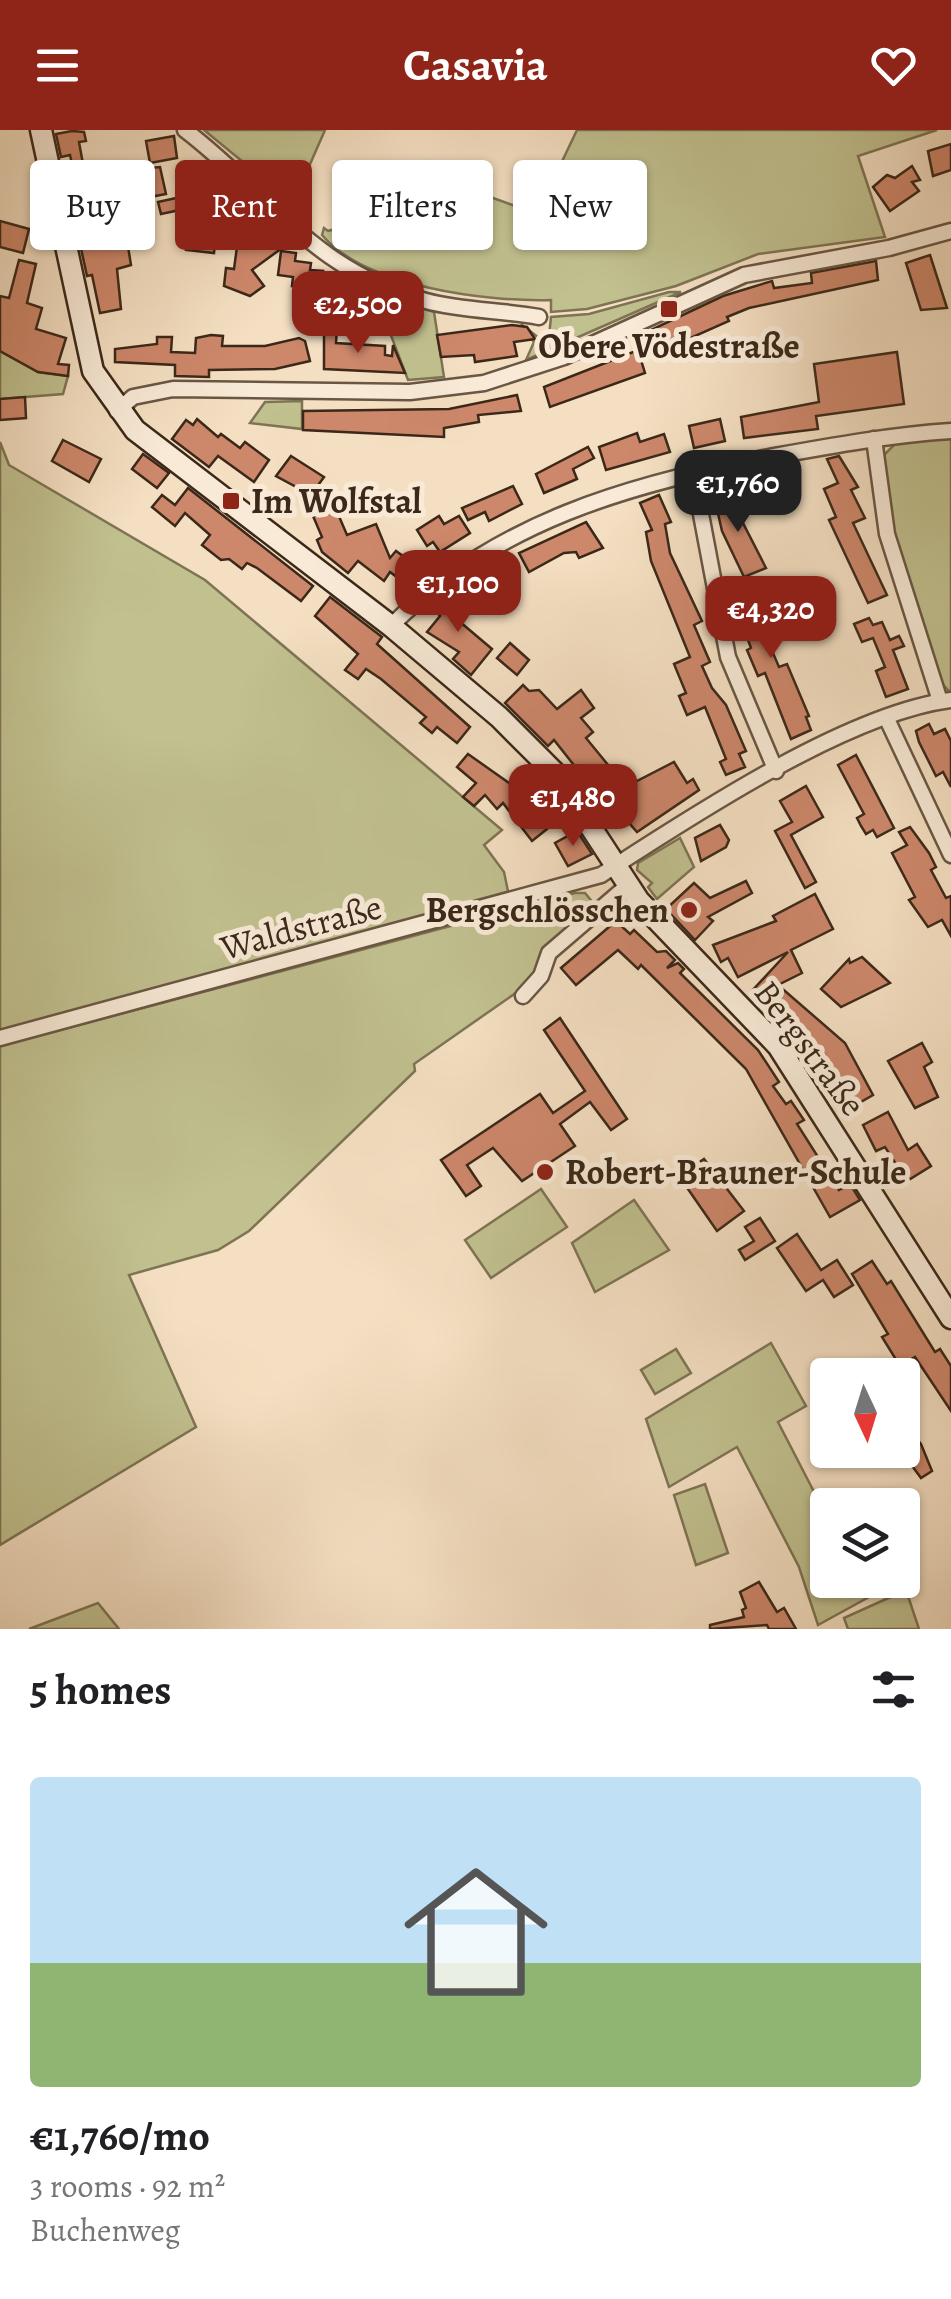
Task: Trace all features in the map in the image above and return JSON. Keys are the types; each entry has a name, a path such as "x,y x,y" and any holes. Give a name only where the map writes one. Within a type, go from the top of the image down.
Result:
{"street":[{"name":"Bergstraße","path":"40,130 84,342 97,382 118,411 134,430 392,626 499,717 556,774 628,886 778,1046 951,1318"},
{"path":"186,130 282,222 336,261 424,300 540,317"},
{"path":"118,411 133,397 172,389 410,392 484,383 564,357 744,275 889,248 951,231"},
{"path":"392,626 429,590 514,536 596,498 693,472 874,439 951,431"},
{"path":"874,439 887,534 945,701"},
{"path":"693,472 721,631 746,705 776,771"},
{"name":"Waldstraße","path":"0,1038 600,875 634,849 776,771 886,717 945,701"},
{"path":"886,717 951,855"},
{"path":"523,996 541,976 550,953 628,886"}],"shaded area":[{"path":"204,130 325,130 312,160 241,160"},
{"path":"577,130 937,130 858,156 885,237 758,254 676,286 587,309 551,312 551,300 494,298 429,288 367,267 339,250 493,250 493,198 513,205 513,250 647,250 647,160 563,160"},
{"path":"324,228 332,230 332,244 322,235"},
{"path":"374,291 434,312 444,377 408,380"},
{"path":"681,292 526,360 534,342 521,324 539,338 549,337 551,317 589,314"},
{"path":"0,351 38,372 68,376 63,394 0,399"},
{"path":"302,401 302,429 250,423 265,402"},
{"path":"951,437 951,693 941,683 891,526 883,456 897,442"},
{"path":"0,442 9,465 205,580 502,830 484,845 504,872 509,896 0,1031"},
{"path":"680,838 694,867 657,899 648,887 652,883 637,870 638,863"},
{"path":"585,893 595,905 544,950 530,983 414,1064 415,1071 249,1231 218,1250 129,1275 196,1427 0,1545 0,1046"},
{"path":"541,1189 567,1227 491,1278 465,1240"},
{"path":"634,1200 669,1250 595,1292 572,1243"},
{"path":"771,1343 806,1406 778,1422 812,1488 810,1598 867,1598 818,1625 799,1567 737,1447 669,1487 646,1419"},
{"path":"676,1349 691,1373 655,1394 641,1370"},
{"path":"705,1484 728,1553 696,1565 674,1495"},
{"path":"888,1598 909,1598 919,1629 848,1629 844,1618"},
{"path":"98,1603 119,1629 29,1629"}],"building":[{"path":"84,132 86,141 79,142 82,160 71,160 70,155 61,157 56,134"},
{"path":"174,136 177,158 149,160 146,141"},
{"path":"951,144 951,170 933,176 928,151"},
{"path":"912,166 920,180 912,182 919,191 890,211 873,187 887,175 895,178"},
{"path":"155,167 160,167 166,194 155,196"},
{"path":"175,198 175,211 161,214 158,202"},
{"path":"0,221 29,229 23,253 0,247"},
{"path":"81,250 129,250 131,265 117,269 121,309 100,313 92,275 87,276"},
{"path":"237,250 279,250 252,270 264,286 250,296 224,286 226,268 234,269"},
{"path":"281,251 296,253 295,261 311,263 310,270 323,271 322,277 367,291 366,301 377,303 380,315 346,315 347,306 331,305 332,296 307,293 308,287 292,286 293,277 278,275"},
{"path":"930,255 947,308 921,310 906,263"},
{"path":"19,260 36,264 27,303 42,308 36,329 66,338 58,364 69,365 68,376 38,372 0,351 0,296 9,298"},
{"path":"876,261 878,280 749,308 727,317 729,321 641,360 645,373 550,407 544,387 641,349 636,337 723,296 772,281 774,288 812,283 811,273"},
{"path":"512,325 527,327 535,339 514,342 517,356 475,362 474,355 441,357 437,335"},
{"path":"324,328 337,328 336,343 385,346 385,355 392,356 393,345 405,373 324,369"},
{"path":"223,336 222,346 265,346 299,338 305,341 310,361 275,369 209,370 209,377 175,376 175,365 115,362 115,349 157,344 157,337 172,337 171,352 195,353 196,338"},
{"path":"897,352 904,404 816,416 818,429 744,438 741,417 819,402 814,364"},
{"path":"517,395 521,411 478,415 479,422 444,428 444,437 303,430 303,411 449,409"},
{"path":"25,397 26,418 0,420 0,399"},
{"path":"197,419 218,437 221,434 240,448 245,442 269,460 254,482 218,456 209,467 172,439 186,420 193,425"},
{"path":"720,419 725,441 694,448 689,426"},
{"path":"637,433 640,442 664,434 670,452 606,470 599,447"},
{"path":"63,440 101,459 89,482 52,461"},
{"path":"588,447 594,458 573,469 577,479 544,493 536,474"},
{"path":"143,454 169,473 157,488 132,469"},
{"path":"291,456 324,477 311,495 276,476"},
{"path":"839,456 858,487 851,490 865,518 853,523 887,595 868,603 829,520 836,517 824,489 838,483 827,459"},
{"path":"513,486 522,504 489,521 485,512 468,520 462,508"},
{"path":"188,488 313,586 301,601 257,568 247,563 242,569 229,559 221,560 202,545 210,535 185,513 175,526 152,507 162,495 175,505"},
{"path":"726,492 728,498 738,494 743,523 766,568 744,577 722,531 714,496"},
{"path":"659,495 671,522 665,524 670,553 702,621 694,625 710,662 702,666 712,688 726,705 746,751 739,754 745,767 726,775 720,762 726,759 705,707 687,715 679,696 686,693 674,664 690,657 651,561 646,532 652,530 640,503"},
{"path":"335,507 347,535 376,524 390,558 396,551 422,570 409,586 390,572 384,581 358,561 348,573 322,552 317,540 322,537 313,516"},
{"path":"439,516 444,524 459,516 470,533 440,552 433,542 427,546 417,530"},
{"path":"586,522 603,548 579,558 576,552 564,553 529,572 519,553"},
{"path":"757,588 779,623 763,630 779,667 787,664 809,716 806,717 811,730 791,739 765,673 758,676 747,650 751,648 734,598"},
{"path":"452,593 466,606 453,616 492,649 471,675 453,659 459,652 427,632 440,616 433,607"},
{"path":"330,597 382,637 377,644 470,727 457,743 437,727 432,733 420,723 426,717 366,669 358,679 345,670 358,654 315,616"},
{"path":"869,618 873,625 882,622 890,640 899,636 904,646 893,650 908,689 886,697 876,671 885,667 873,638 862,642 854,624"},
{"path":"510,643 529,660 517,675 497,658"},
{"path":"523,685 529,691 539,690 557,709 581,690 594,708 581,718 593,732 586,738 613,771 631,784 674,762 687,783 693,779 699,790 637,832 609,800 600,798 554,740 548,746 505,703"},
{"path":"929,724 934,734 945,729 951,741 951,787 943,772 936,776 919,742 916,731"},
{"path":"468,754 509,783 547,829 532,841 503,803 497,809 485,795 474,806 463,797 476,783 457,767"},
{"path":"856,755 894,828 877,837 873,830 866,834 861,826 857,818 864,814 838,765"},
{"path":"806,786 823,817 791,835 816,882 805,888 775,831 792,822 780,801"},
{"path":"720,825 729,840 726,847 701,861 695,838"},
{"path":"910,827 929,853 936,867 931,870 946,898 951,896 951,936 942,920 928,927 909,900 915,897 892,853 907,845 899,832"},
{"path":"577,831 592,854 568,866 555,843"},
{"path":"746,881 752,893 708,917 713,921 695,940 666,909 694,883 710,898"},
{"path":"815,894 833,929 791,950 802,973 778,985 845,1043 873,1095 852,1107 821,1048 817,1052 751,992 788,952 738,977 728,958 721,962 713,945 776,921 773,916"},
{"path":"616,921 630,934 634,930 657,952 666,951 675,960 667,968 678,963 684,969 680,973 758,1050 779,1082 773,1086 786,1104 791,1101 804,1120 797,1124 839,1190 850,1184 860,1200 830,1217 746,1069 641,965 638,969 618,950 576,985 561,968"},
{"path":"862,957 890,983 841,1007 821,989 849,959 850,963"},
{"path":"560,1018 627,1119 611,1130 590,1102 560,1124 575,1146 522,1181 493,1148 467,1165 481,1186 466,1196 441,1160 540,1094 553,1113 585,1091 544,1030"},
{"path":"922,1043 932,1062 924,1067 938,1097 915,1108 888,1061"},
{"path":"888,1112 908,1150 917,1144 931,1166 907,1181 885,1147 876,1151 863,1125"},
{"path":"704,1159 744,1211 717,1231 679,1176"},
{"path":"760,1218 775,1241 745,1260 739,1250 754,1241 745,1227"},
{"path":"797,1234 821,1270 837,1260 853,1285 834,1297 823,1280 806,1291 777,1248"},
{"path":"872,1261 887,1284 891,1281 935,1352 940,1349 951,1366 951,1411 920,1364 920,1358 895,1358 882,1337 888,1334 852,1274"},
{"path":"920,1443 932,1471 921,1478 914,1468 920,1468"},
{"path":"759,1582 777,1612 784,1608 796,1629 769,1629 767,1625 710,1629 710,1625 744,1617 742,1610 746,1608 740,1592"}],"place":[{"name":"Obere Vödestraße","path":"669,309"},
{"name":"Im Wolfstal","path":"231,501"},
{"name":"Bergschlösschen","path":"689,910"},
{"name":"Robert-Brauner-Schule","path":"545,1172"}]}
